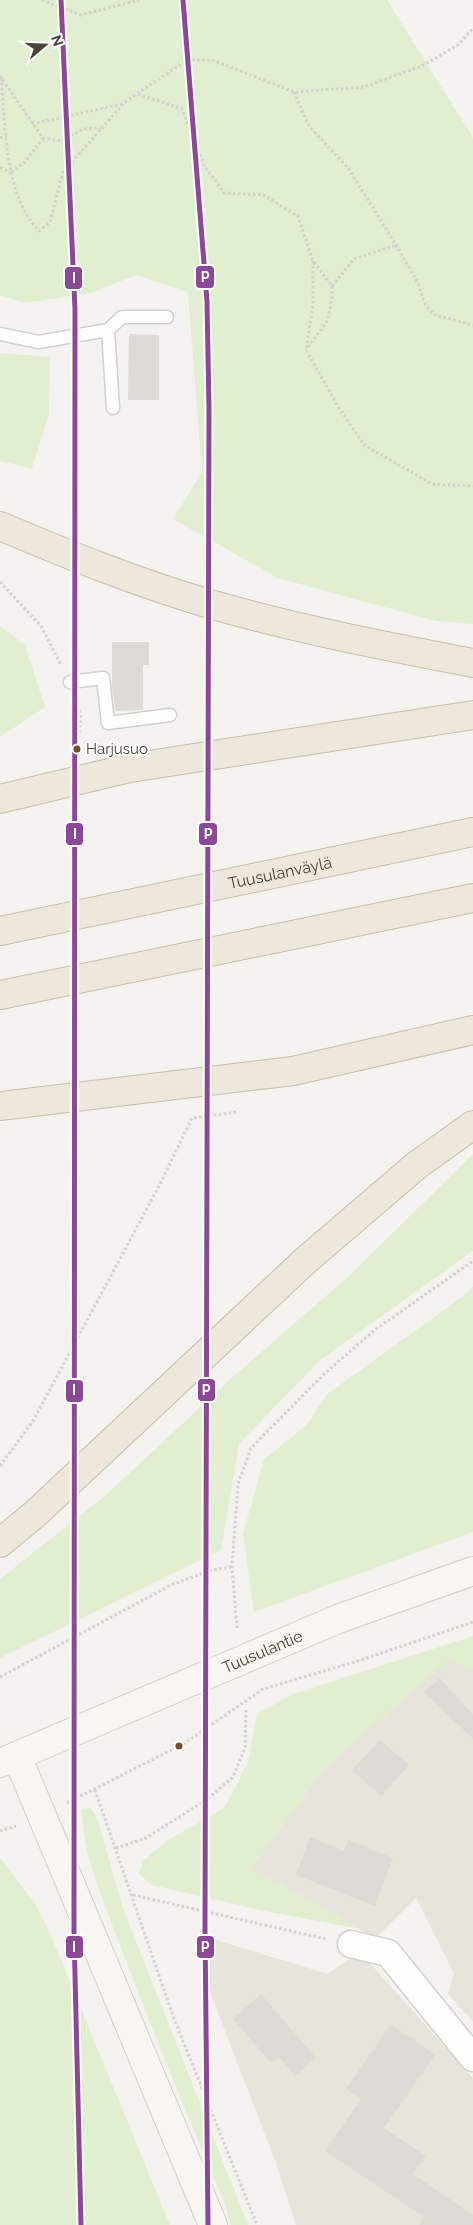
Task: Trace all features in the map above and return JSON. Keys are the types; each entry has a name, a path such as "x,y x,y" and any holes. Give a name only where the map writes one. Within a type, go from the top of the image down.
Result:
{"highway":[{"path":"0,526 90,564 209,604 331,635 473,663"},
{"path":"0,799 130,768 473,715"},
{"name":"Tuusulanväylä","path":"0,931 473,832"},
{"path":"0,995 473,898"},
{"path":"0,1106 293,1071 473,1030"},
{"path":"0,1543 42,1508 305,1260 417,1165 473,1125"}],"main road":[{"name":"Tuusulantie","path":"8,1759 338,1619 473,1571"},
{"path":"8,1759 213,2225"}],"street":[{"path":"351,1944 388,1953 473,2058"}],"lane":[{"path":"0,334 39,342 108,330 122,317 168,317"},
{"path":"108,330 113,408"},
{"path":"70,682 102,678 108,723 170,715"}],"path":[{"path":"42,0 81,15 139,0"},
{"path":"1,77 10,172 29,220 39,231 50,222 63,172 123,104 187,60 212,60 294,92 364,87 422,66 458,46 473,28"},
{"path":"1,77 32,124 44,138 62,141 83,129 102,128"},
{"path":"294,92 309,126 349,169 396,245 416,279 426,306 435,315 473,325"},
{"path":"138,94 182,109 204,164 224,193 263,195 298,216 313,261 332,286"},
{"path":"32,124 123,104"},
{"path":"0,138 7,136"},
{"path":"10,172 25,162 44,138"},
{"path":"0,168 10,172"},
{"path":"306,350 328,320 332,286 354,259 396,245"},
{"path":"313,261 312,304 306,350 364,446 432,484 473,486"},
{"path":"0,582 41,626 70,682 81,717 77,750"},
{"path":"0,1466 34,1421 159,1186 192,1118 237,1112"},
{"path":"237,1628 232,1567 238,1484 251,1448 324,1374 376,1329 473,1261"},
{"path":"0,1677 171,1585 212,1570 232,1567"},
{"path":"257,2225 173,2016 95,1790 185,1743 263,1689 360,1660 473,1622"},
{"path":"116,1848 146,1838 206,1800 233,1777 245,1748 246,1710"},
{"path":"132,1894 351,1944"}],"shaded area":[{"path":"448,1659 473,1670 473,2022 448,1994 454,1973 416,1898 376,1938 251,1868 324,1769"},
{"path":"210,1938 328,1974 359,1951 473,2078 473,2225 296,2225 276,2163 210,1992"}],"green space":[{"path":"0,0 387,0 472,136 473,141 473,624 436,621 278,578 173,519 202,472 188,292 136,275 91,293 25,303 0,295"},
{"path":"0,353 50,357 49,414 32,468 0,461"},
{"path":"0,626 25,645 45,707 0,737"},
{"path":"473,1154 473,1251 319,1361 239,1444 221,1550 0,1658 0,1579 106,1495 226,1383 350,1275"},
{"path":"473,1286 473,1532 254,1612 243,1534 264,1459 307,1425 326,1395 466,1294"},
{"path":"473,1636 473,1670 448,1660 324,1769 251,1868 360,1929 260,1910 152,1885 139,1874 143,1861 168,1840 224,1808 248,1763 257,1714 291,1695"},
{"path":"91,1808 97,1818 123,1908 248,2225 231,2225 224,2202 156,2037 105,1906 85,1842 82,1809"},
{"path":"0,1858 34,1902 54,1943 170,2225 0,2225"}],"building":[{"path":"129,334 159,335 159,400 128,400"},
{"path":"112,642 149,642 149,665 143,665 143,710 115,711 112,686"},
{"path":"440,1678 473,1715 473,1739 424,1692"},
{"path":"380,1740 409,1765 381,1796 352,1770"},
{"path":"310,1837 344,1851 348,1840 393,1858 375,1906 296,1875"},
{"path":"261,1994 316,2058 295,2076 279,2057 271,2063 233,2019"},
{"path":"391,2024 435,2055 384,2128 426,2156 413,2174 473,2215 473,2225 419,2225 424,2217 325,2151 361,2099 346,2089"}],"transit line":[{"name":"I","path":"61,0 75,309 74,1932 81,2225"},
{"name":"P","path":"183,0 207,301 209,408 205,1927 208,2225"}],"place":[{"name":"Harjusuo","path":"77,749"}]}
